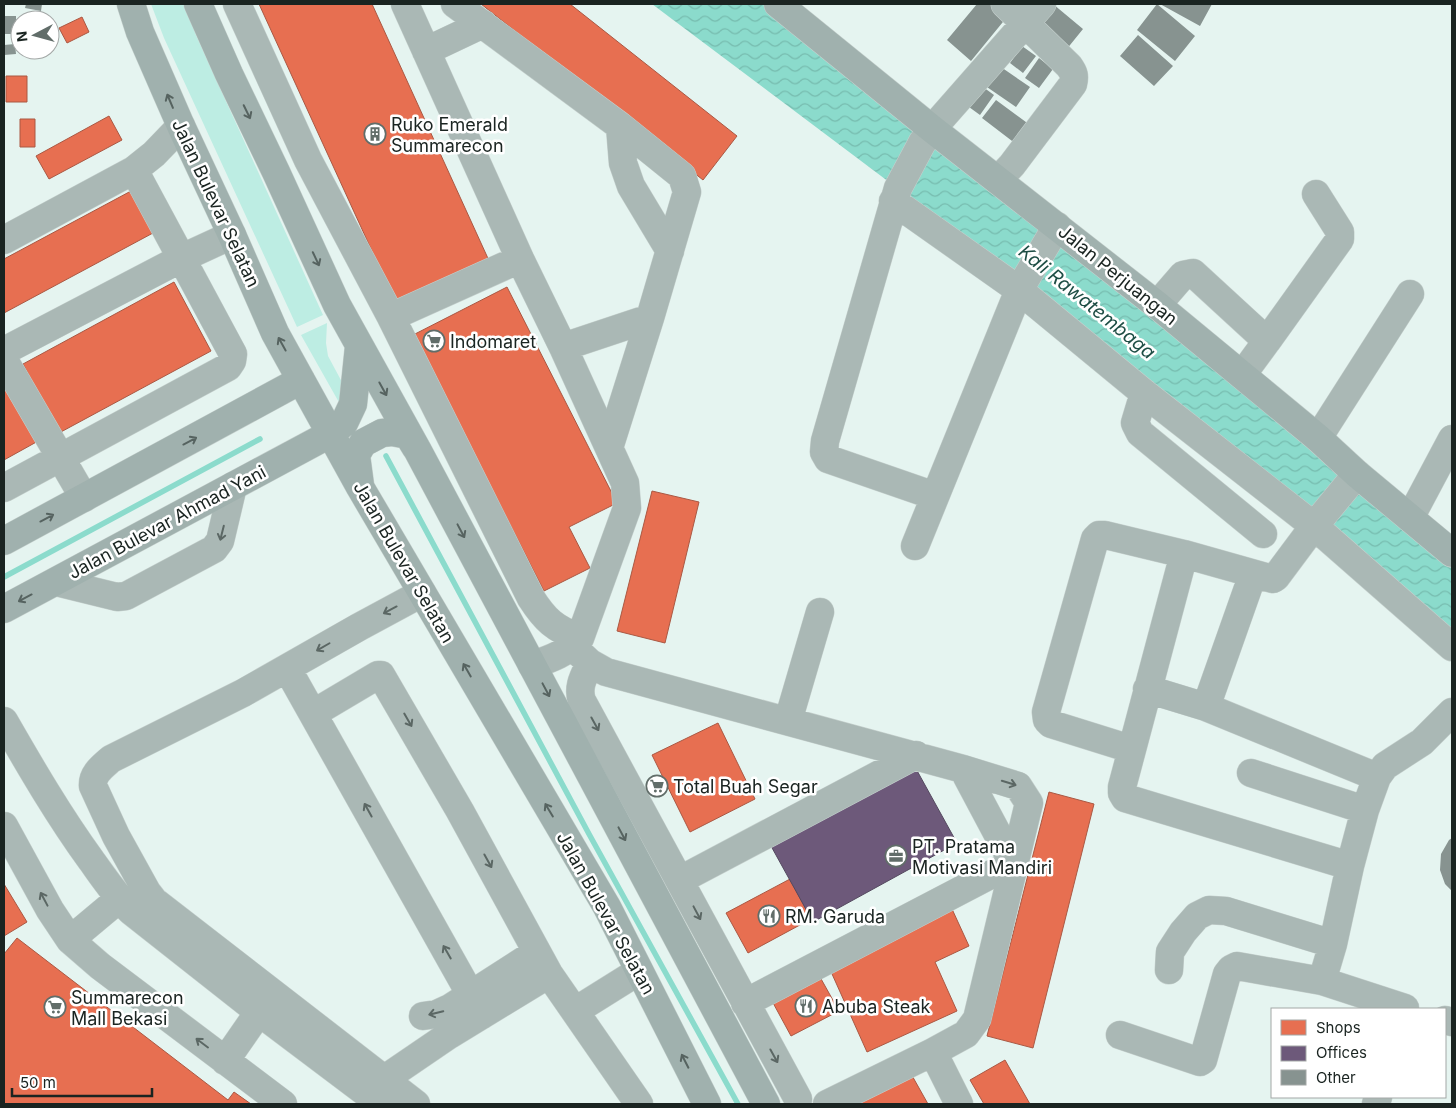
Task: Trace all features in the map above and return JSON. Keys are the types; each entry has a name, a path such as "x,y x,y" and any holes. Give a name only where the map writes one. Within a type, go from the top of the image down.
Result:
{"main road":[{"name":"Jalan Bulevar Selatan","path":"131,4 140,32 181,126 275,333 360,487 607,907 707,1104"},
{"path":"198,4 337,305 418,451 766,1104"},
{"name":"Jalan Perjuangan","path":"787,7 927,136 998,180 1052,234 1157,305 1318,438 1352,479 1410,518 1452,553"},
{"name":"Jalan Bulevar Ahmad Yani","path":"4,609 330,434 344,423 353,404 359,346"},
{"path":"4,540 301,380"},
{"path":"269,398 281,396 292,401 304,418 307,436 306,447"},
{"path":"360,487 356,456 363,443 382,433 392,432 408,435 418,451"}],"street":[{"path":"405,4 520,259 563,347 625,483 627,508 581,649 580,693 582,701 680,880 744,1003 798,1099"},
{"path":"456,4 620,126 682,176 687,192 610,448"},
{"path":"998,180 1012,165 1073,84 1074,78 1074,72 1069,66 1005,4"},
{"path":"935,496 828,459 824,452 825,442 895,195 927,136 1042,4"},
{"path":"229,74 240,11"},
{"path":"240,11 308,160 391,317 531,598 548,622 562,632 606,672 963,769 1018,786 1029,802 1013,863 978,1019 966,1034 827,1104"},
{"path":"426,51 483,24"},
{"path":"4,240 134,170 154,154 181,126"},
{"path":"620,126 624,163 631,186 670,251"},
{"path":"276,172 295,131"},
{"path":"293,208 308,160"},
{"path":"4,488 230,366 233,354 134,170"},
{"path":"1242,374 1340,239 1340,232 1316,194"},
{"path":"895,195 1023,284 1144,393 1316,523 1452,647"},
{"path":"915,546 1023,284 1052,234"},
{"path":"4,351 182,258 232,235"},
{"path":"391,317 520,259"},
{"path":"1157,305 1183,275 1193,273 1267,341"},
{"path":"1318,438 1410,294"},
{"path":"563,347 650,318"},
{"path":"4,360 84,498"},
{"path":"1144,393 1135,423 1140,433 1263,534"},
{"path":"1410,518 1452,439"},
{"path":"1131,749 1051,724 1046,712 1094,539 1099,535 1105,535 1184,554 1268,578 1276,577 1352,479"},
{"path":"56,582 117,597 126,596 214,549 220,541 233,486"},
{"path":"1184,554 1131,749 1122,793 1125,798 1350,866"},
{"path":"1206,707 1253,574"},
{"path":"315,1040 259,1012 169,926 147,892 116,836 93,786 94,778 111,759 243,693 422,593"},
{"path":"788,721 820,612"},
{"path":"532,665 581,649"},
{"path":"287,668 477,1004"},
{"path":"314,713 378,674 381,675 460,811 543,963 639,1104"},
{"path":"1147,689 1206,707 1377,777"},
{"path":"1322,981 1333,944 1350,866 1365,810 1377,777 1385,766 1422,742 1452,712"},
{"path":"4,721 78,842 119,898 132,911 169,926 382,1092 416,1104"},
{"path":"680,880 916,755"},
{"path":"963,769 1013,863"},
{"path":"1251,773 1365,810"},
{"path":"4,826 50,910 70,940 100,966 283,1104"},
{"path":"744,1003 1013,863"},
{"path":"70,940 119,898"},
{"path":"1169,970 1170,952 1183,932 1197,916 1209,910 1226,911 1333,944"},
{"path":"382,1092 477,1004 543,963"},
{"path":"1120,1035 1200,1062 1203,1060 1227,974 1230,969 1237,966 1322,981 1404,1008"},
{"path":"575,1011 638,971"},
{"path":"423,1016 477,1004"},
{"path":"226,1061 259,1012"},
{"path":"932,1052 959,1104"}],"shaded area":[{"path":"151,4 185,4 196,35 323,315 297,327 164,38"},
{"path":"327,323 326,343 328,356 350,397 345,413 301,335"}],"water":[{"name":"Kali Rawatembaga","path":"652,4 778,4 1452,553 1452,647 897,188"}],"building: Shops":[{"name":"Ruko Emerald Summarecon","path":"259,4 372,4 491,265 398,308"},
{"path":"481,4 570,4 737,136 703,180"},
{"path":"82,17 89,32 67,43 60,28"},
{"path":"6,76 27,76 27,102 6,102"},
{"path":"109,116 122,140 49,179 36,156"},
{"path":"20,119 35,119 35,147 20,147"},
{"path":"131,191 153,233 4,313 4,259"},
{"path":"174,282 211,351 59,433 23,364"},
{"path":"507,287 617,503 569,527 590,568 544,591 413,335"},
{"path":"4,375 40,440 4,460"},
{"path":"652,491 699,502 665,643 617,631"},
{"path":"718,723 755,799 690,832 652,755"},
{"path":"1049,792 1094,804 1033,1048 987,1036"},
{"name":"RM. Garuda","path":"790,879 811,919 748,953 726,913"},
{"path":"4,884 27,922 4,936"},
{"path":"952,909 969,946 935,962 957,1011 867,1052 828,965"},
{"name":"Summarecon Mall Bekasi","path":"17,938 228,1100 234,1092 251,1104 4,1104 4,954"},
{"name":"Abuba Steak","path":"820,977 839,1011 791,1036 772,1001"},
{"path":"1005,1060 1030,1104 984,1104 970,1080"},
{"path":"910,1072 928,1104 853,1104"}],"building: Offices":[{"path":"915,767 957,843 813,922 771,846"}],"building: Other":[{"path":"26,4 42,4 41,10 25,8"},
{"path":"977,4 992,4 1007,17 971,61 947,40"},
{"path":"1053,4 1083,29 1066,50 1036,25"},
{"path":"1157,4 1195,36 1175,61 1137,30"},
{"path":"1160,4 1212,4 1200,26"},
{"path":"4,16 10,16 10,34 4,34"},
{"path":"1138,35 1173,66 1154,86 1120,56"},
{"path":"10,44 10,54 4,55 4,45"},
{"path":"1022,46 1036,56 1023,73 1010,63"},
{"path":"1039,58 1053,69 1039,88 1025,78"},
{"path":"998,65 1030,87 1016,107 984,85"},
{"path":"983,87 994,95 980,115 969,107"},
{"path":"996,100 1030,125 1016,144 982,118"},
{"path":"1452,838 1452,891 1445,884 1440,870 1441,854"}],"waterway":[{"path":"4,577 260,439"},
{"path":"386,456 589,834 738,1104"}],"place":[{"name":"Ruko Emerald Summarecon","path":"375,134"},
{"name":"Indomaret","path":"434,341"},
{"name":"Total Buah Segar","path":"657,786"},
{"name":"PT. Pratama Motivasi Mandiri","path":"896,856"},
{"name":"RM. Garuda","path":"769,916"},
{"name":"Abuba Steak","path":"806,1006"},
{"name":"Summarecon Mall Bekasi","path":"55,1007"}]}
